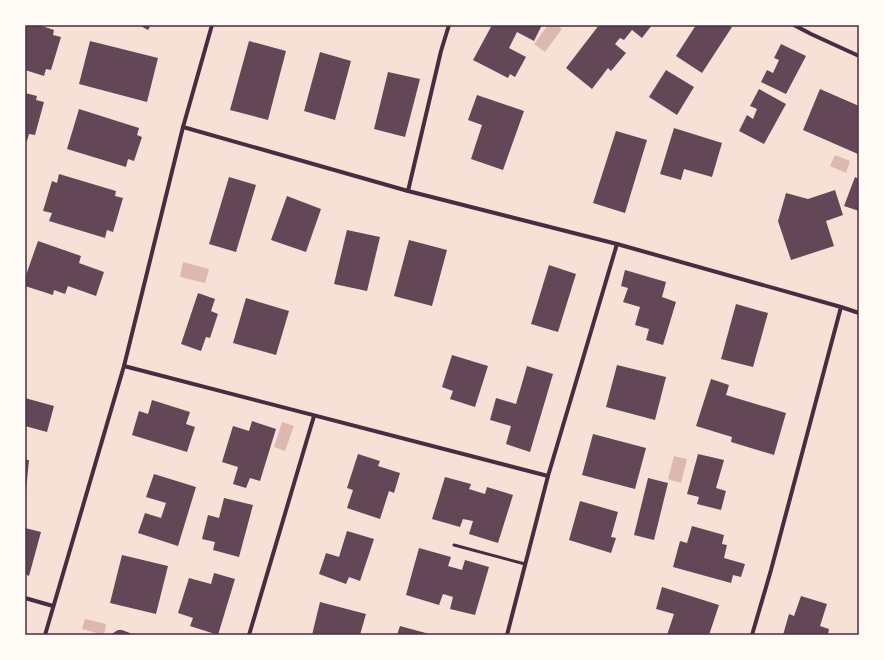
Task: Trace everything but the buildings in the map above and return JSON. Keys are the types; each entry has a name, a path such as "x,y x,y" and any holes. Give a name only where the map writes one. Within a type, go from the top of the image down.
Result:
{"street":[{"path":"45,635 124,366 183,128 212,25"},
{"path":"408,191 441,51 450,25"},
{"path":"794,25 859,56"},
{"path":"183,128 408,191 617,244 841,306 859,313"},
{"path":"507,635 548,476 617,244"},
{"path":"752,635 771,570 841,306"},
{"path":"124,366 548,476"},
{"path":"249,635 314,416"},
{"path":"25,598 53,606"}],"lane":[{"path":"454,545 525,564"}],"shaded area":[{"path":"548,25 556,25 562,29 545,52 534,44"},
{"path":"835,155 850,161 846,173 830,166"},
{"path":"183,262 209,269 205,283 180,277"},
{"path":"282,422 294,426 285,451 274,447"},
{"path":"674,456 687,459 681,483 668,479"},
{"path":"85,619 106,624 104,635 82,629"}]}
